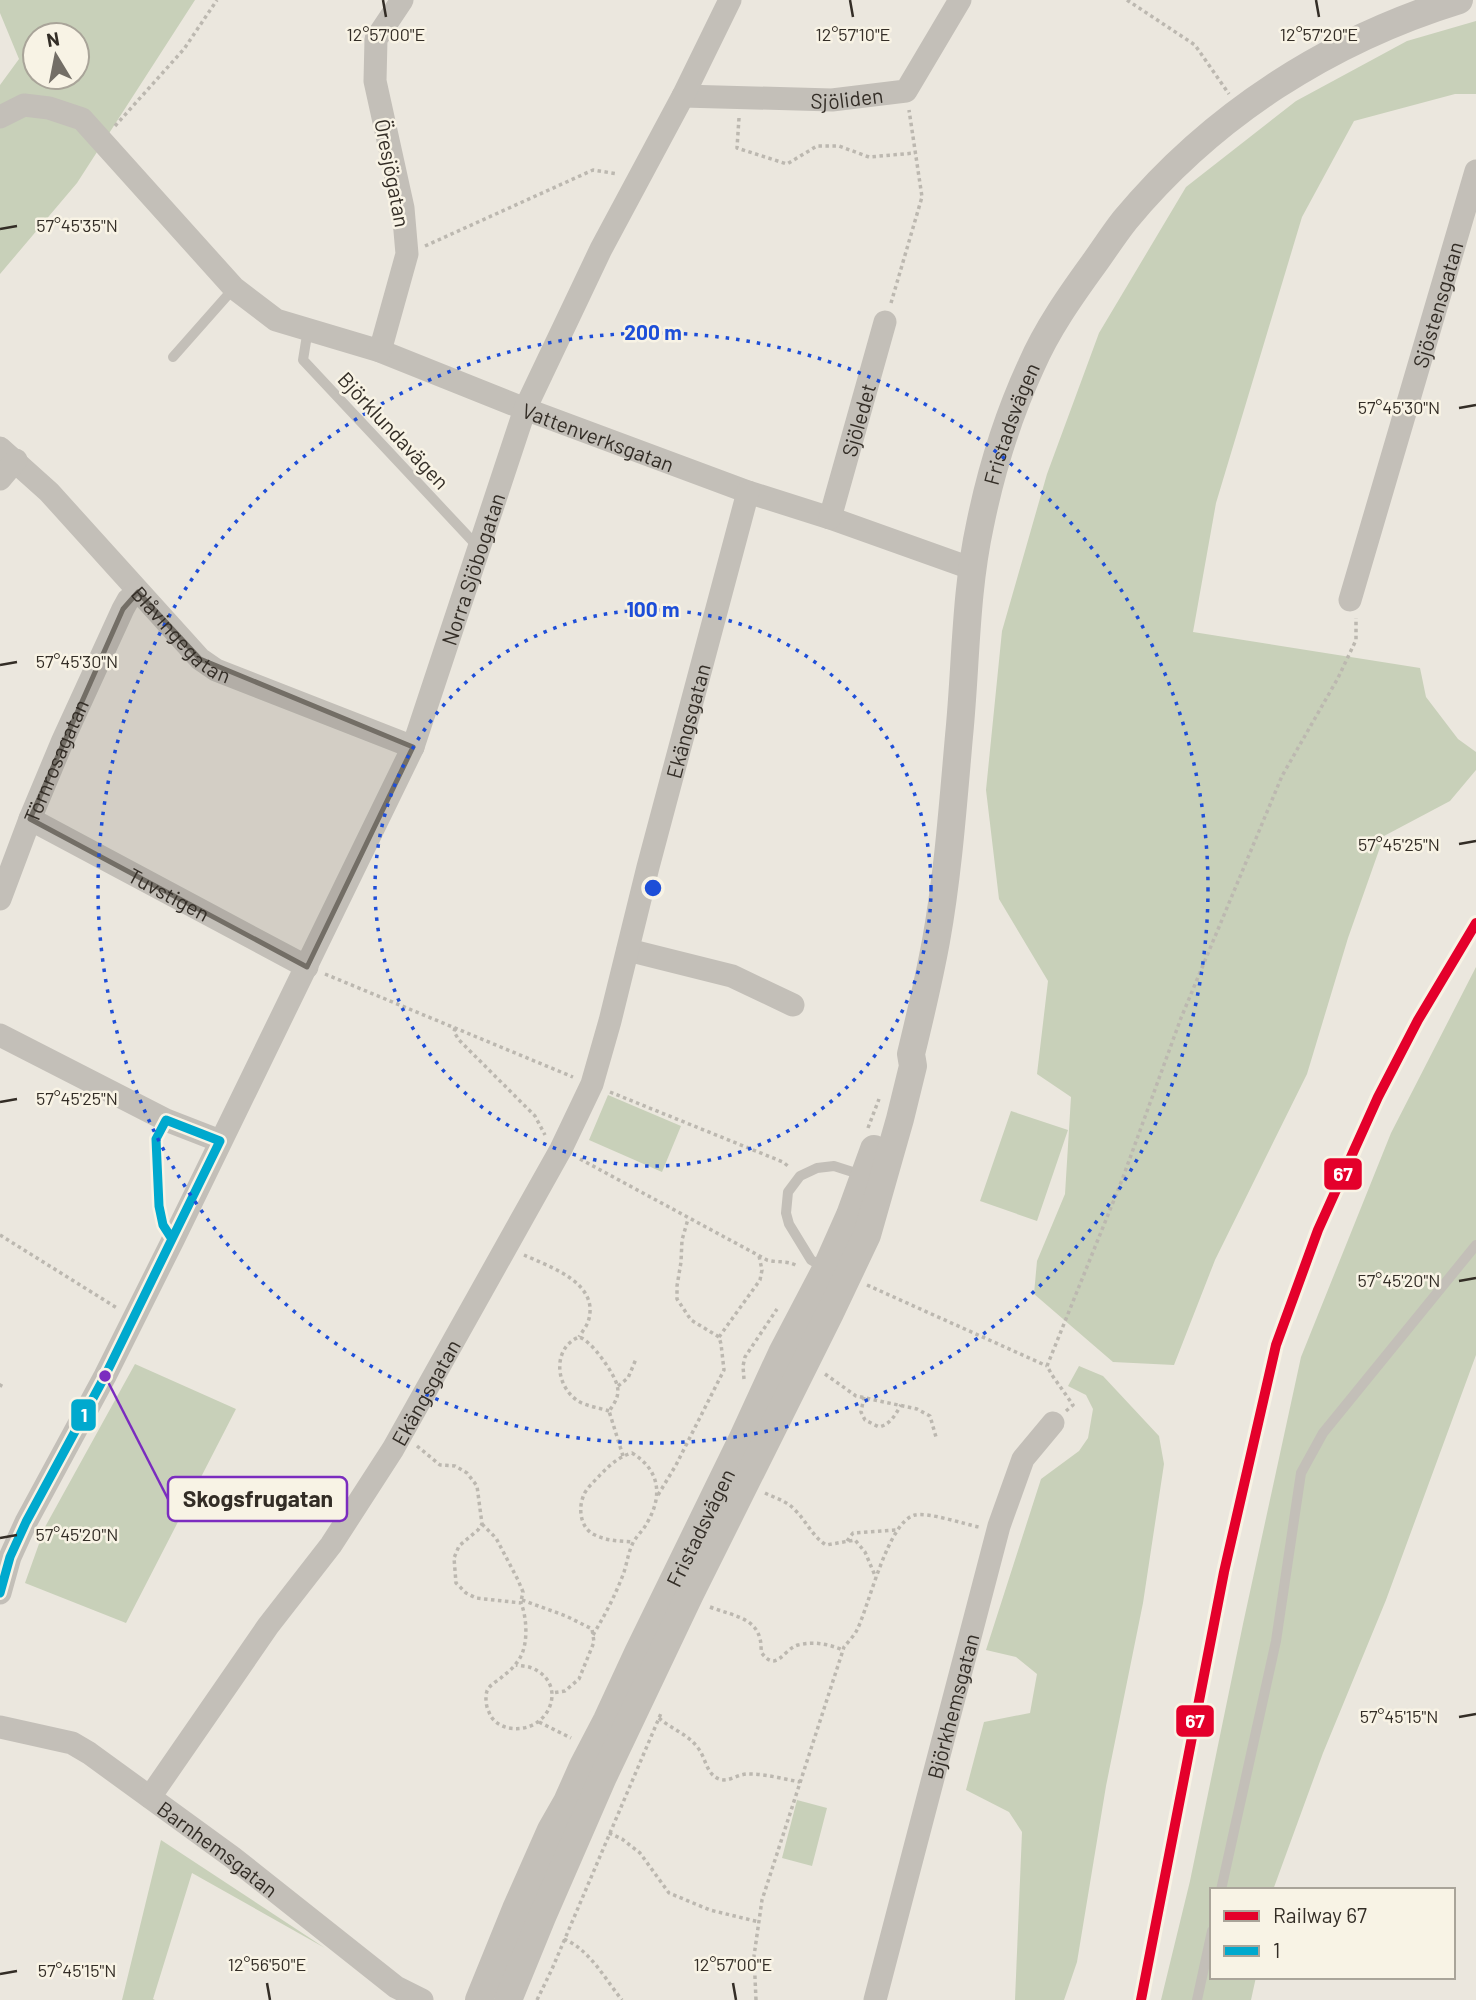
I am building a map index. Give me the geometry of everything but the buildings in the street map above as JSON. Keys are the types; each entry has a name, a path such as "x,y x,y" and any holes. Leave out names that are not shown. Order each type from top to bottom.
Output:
{"street":[{"name":"Öresjögatan","path":"380,351 407,254 403,208 374,81 376,39 402,0"},
{"name":"Norra Sjöbogatan","path":"0,1592 10,1557 26,1522 105,1376 173,1240 413,747 525,409 601,249 683,96 730,0"},
{"name":"Sjöliden","path":"683,96 832,100 906,91 960,0"},
{"name":"Fristadsvägen","path":"479,2000 551,1830 568,1802 782,1353 829,1270 867,1235 913,1066 911,1054 936,938 960,734 973,569 980,526 995,466 1032,362 1075,289 1125,221 1232,99 1296,72 1346,44 1388,25 1459,0"},
{"name":"Vattenverksgatan","path":"0,117 24,105 49,108 82,119 234,288 276,320 380,351 525,409 748,492 973,569"},
{"name":"Sjöstensgatan","path":"1350,600 1476,171"},
{"name":"Sjöledet","path":"830,518 885,322"},
{"path":"0,479 8,454"},
{"name":"Blåvingegatan","path":"8,454 49,492 200,659 216,670 413,747"},
{"name":"Ekängsgatan","path":"150,1797 268,1626 331,1545 402,1433 561,1149 592,1084 748,492"},
{"name":"Törnrosagatan","path":"0,899 63,740 123,609 128,600 138,593"},
{"name":"Tuvstigen","path":"30,819 307,967"},
{"path":"628,950 732,976 793,1005"},
{"path":"0,1035 166,1120 220,1141"},
{"name":"Fristadsvägen","path":"508,2000 603,1777 696,1582 829,1270 903,1065 911,1054"},
{"name":"Björkhemsgatan","path":"875,2000 998,1532 1023,1459 1053,1423"},
{"name":"Barnhemsgatan","path":"0,1727 72,1743 89,1753 232,1857 396,1987 422,2000"}],"lane":[{"path":"173,357 234,288"},
{"name":"Björklundavägen","path":"308,330 303,360 479,548"},
{"path":"166,1120 156,1139 159,1206 163,1225 173,1240"},
{"path":"829,1270 789,1224 786,1213 788,1192 800,1176 817,1168 834,1166 865,1176"},
{"path":"1221,1888 1276,1641 1301,1473 1323,1433 1476,1245"},
{"path":"1197,2000 1210,1940"}],"path":[{"path":"102,141 184,49 217,0"},
{"path":"1127,0 1195,45 1232,99"},
{"path":"885,322 922,197 906,91"},
{"path":"741,97 737,148 765,158 787,164 817,145 839,146 869,156 915,153"},
{"path":"407,254 593,170 639,178"},
{"path":"1047,1366 1122,1180 1181,1018 1282,776 1338,678 1356,640 1356,620 1350,600"},
{"path":"307,967 783,1162 800,1176"},
{"path":"455,1028 454,1032 459,1040 535,1116 546,1136 561,1149 767,1260 829,1270 1047,1366 1073,1405 1053,1423"},
{"path":"867,1129 882,1090"},
{"path":"657,1497 724,1370 719,1338 691,1320 677,1299 682,1240 689,1218"},
{"path":"0,1236 134,1318"},
{"path":"507,1247 566,1275 579,1285 586,1295 589,1306 588,1321 579,1337 574,1339 560,1356 560,1369 563,1384 579,1403 609,1411"},
{"path":"719,1338 760,1280 762,1269 759,1256"},
{"path":"795,1276 829,1270"},
{"path":"579,1337 588,1342 609,1369 618,1386 617,1399 609,1411"},
{"path":"618,1386 628,1378 636,1359"},
{"path":"821,1371 856,1396 917,1409 930,1416 936,1437"},
{"path":"0,1387 3,1381"},
{"path":"864,1397 861,1412 865,1420 879,1427 886,1426 901,1405"},
{"path":"609,1411 623,1455"},
{"path":"402,1433 440,1465 455,1466 467,1473 477,1486 482,1524 496,1538 523,1592 521,1601 526,1634 522,1655 516,1665 487,1691 486,1701 488,1712 494,1721 513,1729 539,1722 550,1708 552,1693 547,1680 538,1672 531,1667 516,1665"},
{"path":"593,1635 609,1609 633,1542 647,1525 657,1503 657,1486 651,1471 632,1453 623,1455 600,1475 583,1496 580,1513 583,1524 591,1534 613,1541 633,1542"},
{"path":"763,1492 796,1510 817,1539 826,1545 855,1540 866,1552 876,1578"},
{"path":"756,2000 754,1956 762,1900 843,1650 857,1632 897,1530 902,1521 916,1515 936,1517 998,1532"},
{"path":"482,1524 459,1546 454,1558 456,1583 466,1593 476,1598 521,1601 592,1629 594,1642 579,1679 565,1690 552,1693"},
{"path":"846,1541 853,1533 897,1530"},
{"path":"704,1616 709,1603 757,1627 762,1639 761,1652 772,1661 778,1661 794,1646 810,1643 828,1644 843,1650"},
{"path":"537,2000 664,1706"},
{"path":"659,1718 670,1728 691,1739 701,1751 708,1769 722,1781 739,1774 751,1774 800,1782"},
{"path":"539,1722 573,1740"},
{"path":"609,1833 640,1853 669,1893 710,1910 759,1922"},
{"path":"564,1939 574,1943 596,1965 622,2000"}],"highlighted area":[{"path":"138,592 200,659 413,747 307,967 30,819 123,609"}],"green space":[{"path":"0,0 195,0 77,183 0,274 0,85 19,59 0,13"},
{"path":"1476,21 1476,94 1455,94 1354,121 1302,217 1216,503 1193,632 1420,668 1426,697 1458,739 1476,752 1476,770 1450,801 1384,836 1348,938 1307,1074 1215,1260 1174,1365 1113,1362 1034,1294 1037,1261 1065,1194 1071,1097 1037,1074 1048,981 999,899 986,790 1002,631 1047,474 1099,333 1186,187 1296,101 1407,41"},
{"path":"1476,967 1476,1355 1386,1600 1323,1753 1274,1888 1210,1888 1210,1979 1256,1979 1251,2000 1161,2000 1190,1881 1301,1357 1391,1133"},
{"path":"608,1095 681,1126 662,1172 589,1140"},
{"path":"1011,1111 1068,1130 1037,1221 980,1201"},
{"path":"135,1364 236,1409 126,1623 25,1583 45,1527"},
{"path":"1079,1366 1103,1376 1159,1436 1164,1464 1143,1603 1106,1786 1077,1962 1064,2000 1015,2000 1022,1832 1009,1812 966,1790 984,1722 1030,1713 1037,1674 1016,1657 986,1650 1041,1479 1079,1451 1088,1438 1093,1409 1086,1395 1068,1386"},
{"path":"797,1800 827,1808 812,1866 782,1858"},
{"path":"161,1840 325,1948 192,1873 153,1999 155,2000 122,2000"}],"rail line":[{"name":"67","path":"1141,2000 1224,1572 1276,1345 1318,1230 1378,1097 1418,1020 1476,923"}],"transit line":[{"name":"1","path":"166,1120 220,1141 172,1239 163,1225 159,1206 156,1139 166,1120"},
{"name":"1","path":"0,1593 10,1557 26,1522 105,1376 172,1239"}],"place":[{"name":"Skogsfrugatan","path":"105,1376"}]}
